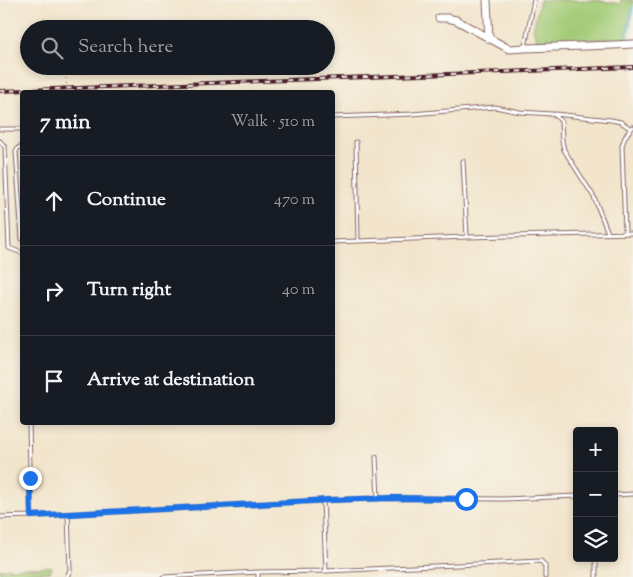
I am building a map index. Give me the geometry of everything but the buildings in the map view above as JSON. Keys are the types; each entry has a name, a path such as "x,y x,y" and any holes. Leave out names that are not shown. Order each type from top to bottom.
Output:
{"street":[{"path":"487,0 490,39"},
{"path":"439,18 456,20 509,49 633,44"}],"lane":[{"path":"525,48 534,0"},
{"path":"335,118 495,107 520,112 621,122 632,128 624,139 622,146 625,233"},
{"path":"552,114 561,121 564,150 594,197 608,233"},
{"path":"0,129 20,129"},
{"path":"0,141 5,147 10,248 20,252"},
{"path":"356,142 358,241"},
{"path":"20,147 16,152 20,210"},
{"path":"463,161 467,237"},
{"path":"335,242 633,233"},
{"path":"28,425 31,516"},
{"path":"376,457 378,499"},
{"path":"618,495 633,494"},
{"path":"0,517 323,500 504,499 573,496"},
{"path":"323,500 326,571"},
{"path":"67,577 70,570 68,514"},
{"path":"163,577 541,561 545,566 546,577"},
{"path":"596,562 596,577"},
{"path":"258,572 258,577"},
{"path":"299,572 299,577"}],"path":[{"path":"66,78 67,90"}],"green space":[{"path":"540,0 595,0 620,4 621,0 633,0 627,38 538,42 533,29"},
{"path":"52,567 50,572 0,574 0,569"}],"waterway":[{"path":"627,38 633,6"}],"railway":[{"path":"26,90 633,67"},
{"path":"0,91 20,90"}],"route":[{"path":"30,478 31,516 330,500 392,498 466,499"}]}
